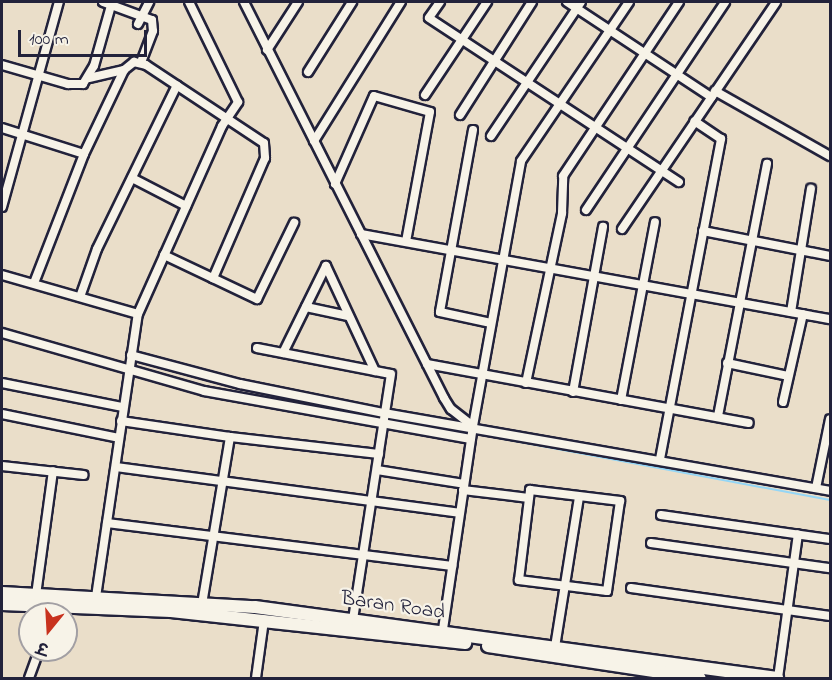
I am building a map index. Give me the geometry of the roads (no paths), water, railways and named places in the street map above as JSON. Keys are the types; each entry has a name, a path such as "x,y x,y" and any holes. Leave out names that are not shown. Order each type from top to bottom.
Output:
{"main road":[{"name":"Baran Road","path":"2,593 202,604 353,620 700,678"},
{"name":"Baran Road","path":"2,604 18,606"},
{"name":"Baran Road","path":"78,610 171,611 442,636 555,647 778,678"}],"street":[{"path":"2,207 59,2"},
{"path":"89,78 109,2 152,20 153,31 141,63"},
{"path":"138,24 149,2"},
{"path":"96,597 116,467 122,407 138,314 186,206 228,118 237,105 237,96 189,2"},
{"path":"244,2 426,364 451,409 473,426"},
{"path":"267,50 297,2"},
{"path":"309,72 352,2"},
{"path":"314,141 401,2"},
{"path":"440,2 429,18 679,183"},
{"path":"424,94 487,2"},
{"path":"460,116 532,2"},
{"path":"567,2 579,5 609,30 675,75 831,156"},
{"path":"442,636 480,375 521,161 629,2"},
{"path":"526,383 562,213 561,181 679,2"},
{"path":"586,210 725,2"},
{"path":"622,229 776,2"},
{"path":"491,136 579,5"},
{"path":"34,283 84,154 124,70 131,63 141,63 261,140 265,158 213,278"},
{"path":"2,65 74,85 89,78 124,70"},
{"path":"80,297 97,249 177,85"},
{"path":"335,184 374,96 430,112 406,242"},
{"path":"660,459 721,139 694,121"},
{"path":"2,128 84,154"},
{"path":"473,130 440,312 491,323"},
{"path":"718,416 767,164"},
{"path":"132,178 186,206"},
{"path":"791,312 799,250 811,189"},
{"path":"621,400 655,222"},
{"path":"164,255 257,299 294,223"},
{"path":"573,392 603,227"},
{"path":"703,231 831,256"},
{"path":"361,234 831,319"},
{"path":"283,353 326,266 375,370"},
{"path":"2,275 138,314"},
{"path":"306,307 348,316"},
{"path":"783,402 803,314"},
{"path":"2,333 204,392 471,439"},
{"path":"257,348 391,374 353,620"},
{"path":"131,355 240,384 384,412 831,491"},
{"path":"728,363 788,376"},
{"path":"426,364 749,423"},
{"path":"2,383 122,407"},
{"path":"2,414 119,438"},
{"path":"816,488 831,418"},
{"path":"121,421 379,454"},
{"path":"202,604 221,479 230,436"},
{"path":"2,466 84,475"},
{"path":"116,467 373,499 459,513"},
{"path":"377,470 529,498"},
{"path":"36,594 53,471"},
{"path":"530,490 579,497 620,501 608,591 519,580 530,490"},
{"path":"555,647 579,497"},
{"path":"661,515 831,539"},
{"path":"107,523 212,534 364,557 452,566"},
{"path":"778,678 798,534"},
{"path":"651,543 831,568"},
{"path":"631,588 786,612 831,616"},
{"path":"256,678 264,620"},
{"path":"29,678 35,662"}],"waterway":[{"path":"488,436 830,500"}]}
